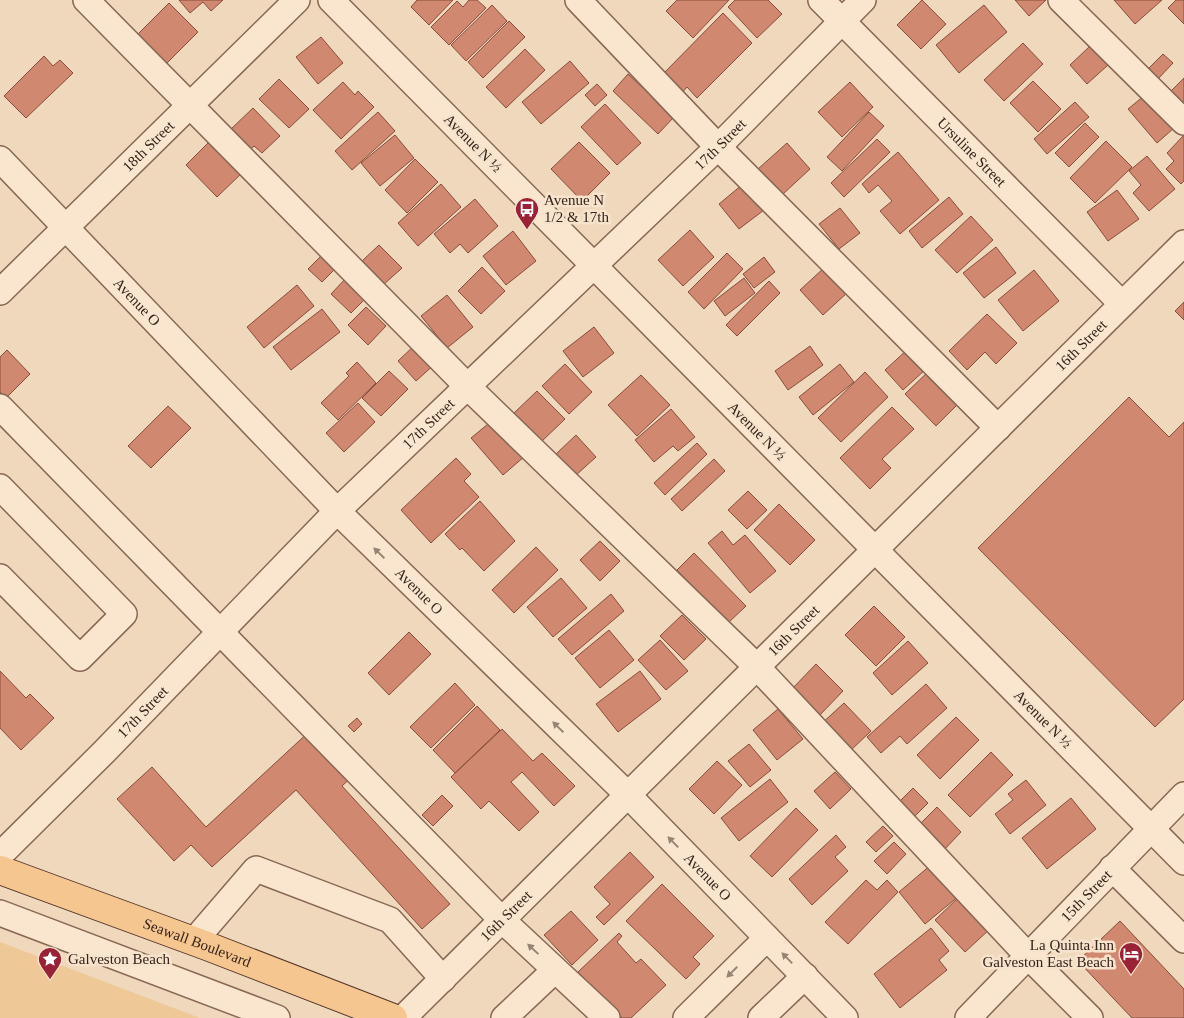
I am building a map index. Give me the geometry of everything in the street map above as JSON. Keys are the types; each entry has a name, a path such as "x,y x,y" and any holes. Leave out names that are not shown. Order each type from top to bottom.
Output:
{"main road":[{"name":"Seawall Boulevard","path":"0,870 194,941 393,1018"}],"street":[{"path":"86,0 467,386 757,667 1029,957 1090,1018"},
{"name":"18th Street","path":"0,292 297,0"},
{"name":"Avenue N ½","path":"331,0 1184,862"},
{"path":"578,0 718,147 998,428"},
{"name":"Ursuline Street","path":"821,0 1122,304"},
{"name":"17th Street","path":"0,854 221,632 337,511 718,147 863,0"},
{"path":"1061,0 1184,122"},
{"name":"Avenue O","path":"0,159 337,511 628,795 846,1018"},
{"name":"16th Street","path":"403,1018 1184,243"},
{"path":"0,407 502,920 607,1018"},
{"path":"0,487 124,614 80,658 0,577"},
{"name":"15th Street","path":"968,1018 1184,795"},
{"path":"1112,868 1184,940"},
{"path":"194,941 256,869 390,920 442,979"},
{"path":"0,913 277,1018"},
{"path":"686,1018 767,938"},
{"path":"504,1018 555,970"},
{"path":"761,1018 805,976"}],"sand":[{"name":"Galveston Beach","path":"0,942 200,1018 0,1018"}],"building":[{"path":"179,0 223,0 211,11 203,2 190,13"},
{"path":"417,0 453,0 429,25 411,7"},
{"path":"469,0 477,0 486,8 449,45 431,27 457,1 463,7"},
{"path":"677,0 729,0 693,38 666,11"},
{"path":"735,0 768,0 782,14 757,38 728,7"},
{"path":"922,0 946,24 921,49 897,25"},
{"path":"1015,0 1046,0 1029,16"},
{"path":"1114,0 1162,0 1135,24"},
{"path":"1176,0 1184,0 1184,24 1168,8"},
{"path":"169,3 198,32 167,63 138,34"},
{"path":"492,5 507,21 466,61 451,45"},
{"path":"984,5 1007,32 959,73 936,45"},
{"path":"723,13 752,43 697,98 687,87 681,94 662,75"},
{"path":"509,21 525,37 483,78 468,62"},
{"path":"321,37 343,63 318,84 296,57"},
{"path":"1023,43 1043,64 1004,101 984,80"},
{"path":"1090,46 1108,65 1087,84 1070,65"},
{"path":"525,49 545,70 506,108 486,87"},
{"path":"1163,54 1173,63 1156,81 1146,71"},
{"path":"44,56 53,66 60,60 73,73 26,118 4,96"},
{"path":"570,61 589,83 541,124 522,102"},
{"path":"628,74 674,117 658,134 613,91"},
{"path":"1184,78 1184,106 1170,92"},
{"path":"279,79 309,109 289,128 259,99"},
{"path":"1033,81 1061,109 1038,132 1010,103"},
{"path":"343,82 355,95 358,91 374,107 341,139 313,110"},
{"path":"850,82 873,107 842,137 818,112"},
{"path":"597,84 607,95 595,106 585,95"},
{"path":"1145,95 1174,128 1157,143 1128,109"},
{"path":"1075,102 1089,117 1047,154 1034,139"},
{"path":"605,104 641,143 617,165 581,127"},
{"path":"253,108 280,136 262,153 254,146 249,151 230,130"},
{"path":"378,112 395,131 352,170 335,151"},
{"path":"869,112 884,126 842,171 827,157"},
{"path":"1085,123 1099,137 1069,167 1055,153"},
{"path":"395,135 414,158 380,186 361,163"},
{"path":"1184,135 1184,181 1181,184 1166,169 1174,161 1167,153"},
{"path":"213,138 244,171 217,197 186,165"},
{"path":"877,139 890,152 844,197 831,183"},
{"path":"1106,141 1132,167 1095,203 1070,178"},
{"path":"579,142 610,173 582,201 551,169"},
{"path":"787,143 810,169 782,195 758,169"},
{"path":"898,152 939,200 900,234 880,211 892,201 878,185 869,193 862,184"},
{"path":"1147,156 1175,189 1149,211 1133,193 1141,185 1129,171"},
{"path":"415,159 438,182 407,213 385,190"},
{"path":"441,184 461,207 418,246 398,223"},
{"path":"743,184 764,210 739,229 719,204"},
{"path":"1117,190 1139,219 1108,241 1087,212"},
{"path":"949,197 963,214 922,248 909,231"},
{"path":"475,199 498,226 468,253 460,244 450,253 434,234"},
{"path":"840,208 860,233 839,249 819,224"},
{"path":"971,216 993,240 957,273 935,250"},
{"path":"690,230 714,257 683,286 658,260"},
{"path":"513,231 536,261 506,285 483,256"},
{"path":"379,245 402,268 383,285 361,262"},
{"path":"996,247 1016,273 984,298 963,273"},
{"path":"727,253 743,269 704,309 688,292"},
{"path":"322,255 336,268 322,282 308,269"},
{"path":"764,257 775,272 754,288 743,274"},
{"path":"482,267 505,291 481,314 458,291"},
{"path":"825,267 848,292 823,315 800,290"},
{"path":"1034,270 1059,301 1023,331 998,300"},
{"path":"347,277 367,297 351,313 331,294"},
{"path":"744,278 755,293 725,316 714,301"},
{"path":"769,281 780,293 737,336 726,325"},
{"path":"297,285 314,306 264,348 247,327"},
{"path":"447,295 473,327 447,348 421,316"},
{"path":"1184,302 1184,320 1175,311"},
{"path":"366,307 386,326 368,345 348,325"},
{"path":"322,309 340,332 291,370 273,347"},
{"path":"987,314 1017,343 996,364 985,352 967,370 949,351"},
{"path":"594,327 614,353 583,377 563,351"},
{"path":"417,343 436,363 416,381 398,361"},
{"path":"810,346 823,365 788,390 775,371"},
{"path":"908,349 926,369 903,390 885,370"},
{"path":"7,350 30,374 6,398 0,392 0,357"},
{"path":"357,362 376,383 338,420 321,403 349,376 346,373"},
{"path":"565,364 592,392 569,414 542,386"},
{"path":"840,364 854,382 813,415 799,397"},
{"path":"931,369 961,401 936,426 905,394"},
{"path":"389,371 408,389 381,416 362,398"},
{"path":"865,372 888,397 841,442 818,418"},
{"path":"641,375 670,405 637,436 608,405"},
{"path":"537,391 565,419 540,443 513,414"},
{"path":"1129,397 1169,437 1184,422 1184,699 1155,727 978,548"},
{"path":"358,403 375,422 344,452 326,433"},
{"path":"168,406 191,428 151,468 128,446"},
{"path":"892,407 914,429 882,459 891,468 870,489 840,458"},
{"path":"671,409 695,437 678,451 673,446 654,462 635,440"},
{"path":"494,419 525,456 503,475 471,438"},
{"path":"576,435 596,457 575,476 556,454"},
{"path":"697,443 707,454 665,495 654,483"},
{"path":"456,458 471,474 464,481 479,497 431,543 401,510"},
{"path":"714,459 725,471 682,511 671,499"},
{"path":"748,491 767,510 747,529 728,510"},
{"path":"480,501 515,541 484,571 462,548 460,550 445,534"},
{"path":"779,504 815,540 790,565 754,530"},
{"path":"722,531 733,545 745,535 776,571 750,593 708,543"},
{"path":"600,541 620,561 600,581 580,560"},
{"path":"536,547 558,570 514,613 492,590"},
{"path":"694,553 746,606 728,623 677,570"},
{"path":"561,578 587,608 553,637 527,607"},
{"path":"611,594 624,611 572,655 558,639"},
{"path":"874,606 905,637 876,666 845,635"},
{"path":"682,615 706,639 684,660 660,636"},
{"path":"609,630 634,660 600,688 575,658"},
{"path":"409,632 431,654 389,695 368,673"},
{"path":"660,640 688,671 666,690 638,660"},
{"path":"908,641 928,663 892,695 873,673"},
{"path":"816,664 843,691 818,717 791,690"},
{"path":"0,671 26,698 30,694 54,718 21,750 0,728"},
{"path":"640,671 661,699 618,732 596,704"},
{"path":"455,683 475,705 431,748 410,727"},
{"path":"926,684 947,708 907,744 900,736 881,753 867,737"},
{"path":"844,703 871,731 848,753 820,725"},
{"path":"477,706 500,730 455,773 433,750"},
{"path":"778,709 803,739 777,760 753,730"},
{"path":"956,717 979,740 940,779 917,755"},
{"path":"357,718 362,724 354,732 348,726"},
{"path":"312,729 354,775 342,786 450,904 422,929 296,790 212,867 191,845 174,861 117,799 152,767 206,827"},
{"path":"502,729 533,761 542,753 575,786 554,806 522,772 511,782 539,812 519,831 489,801 481,809 451,777"},
{"path":"749,744 771,770 750,787 728,761"},
{"path":"991,752 1013,775 970,817 948,795"},
{"path":"717,761 742,785 714,814 689,789"},
{"path":"835,772 851,789 830,809 814,791"},
{"path":"770,779 788,802 739,841 721,818"},
{"path":"1026,780 1046,805 1010,834 995,814 1013,800 1008,794"},
{"path":"913,788 928,803 913,818 898,803"},
{"path":"442,795 453,806 433,826 422,815"},
{"path":"1071,798 1096,829 1047,869 1022,838"},
{"path":"937,807 961,832 943,851 918,826"},
{"path":"796,808 818,830 772,877 750,856"},
{"path":"883,826 893,836 876,852 866,842"},
{"path":"836,835 846,847 835,857 848,871 812,905 789,879"},
{"path":"894,842 906,854 887,874 874,861"},
{"path":"630,852 654,877 604,925 596,917 610,904 594,887"},
{"path":"932,864 959,896 925,924 899,892"},
{"path":"866,880 877,890 887,880 898,892 848,944 825,922"},
{"path":"662,884 714,936 693,957 700,964 686,979 626,921"},
{"path":"960,896 991,928 965,952 935,920"},
{"path":"571,911 598,940 572,965 544,935"},
{"name":"La Quinta Inn Galveston East Beach","path":"1120,921 1184,989 1184,1018 1132,1018 1078,961"},
{"path":"931,928 949,951 939,960 947,970 900,1008 874,974"},
{"path":"619,933 622,936 617,942 636,963 641,959 666,985 631,1018 622,1018 578,972"}],"place":[{"name":"Avenue N 1/2 & 17th","path":"527,230"},
{"name":"La Quinta Inn Galveston East Beach","path":"1131,975"},
{"name":"Galveston Beach","path":"50,980"}]}
